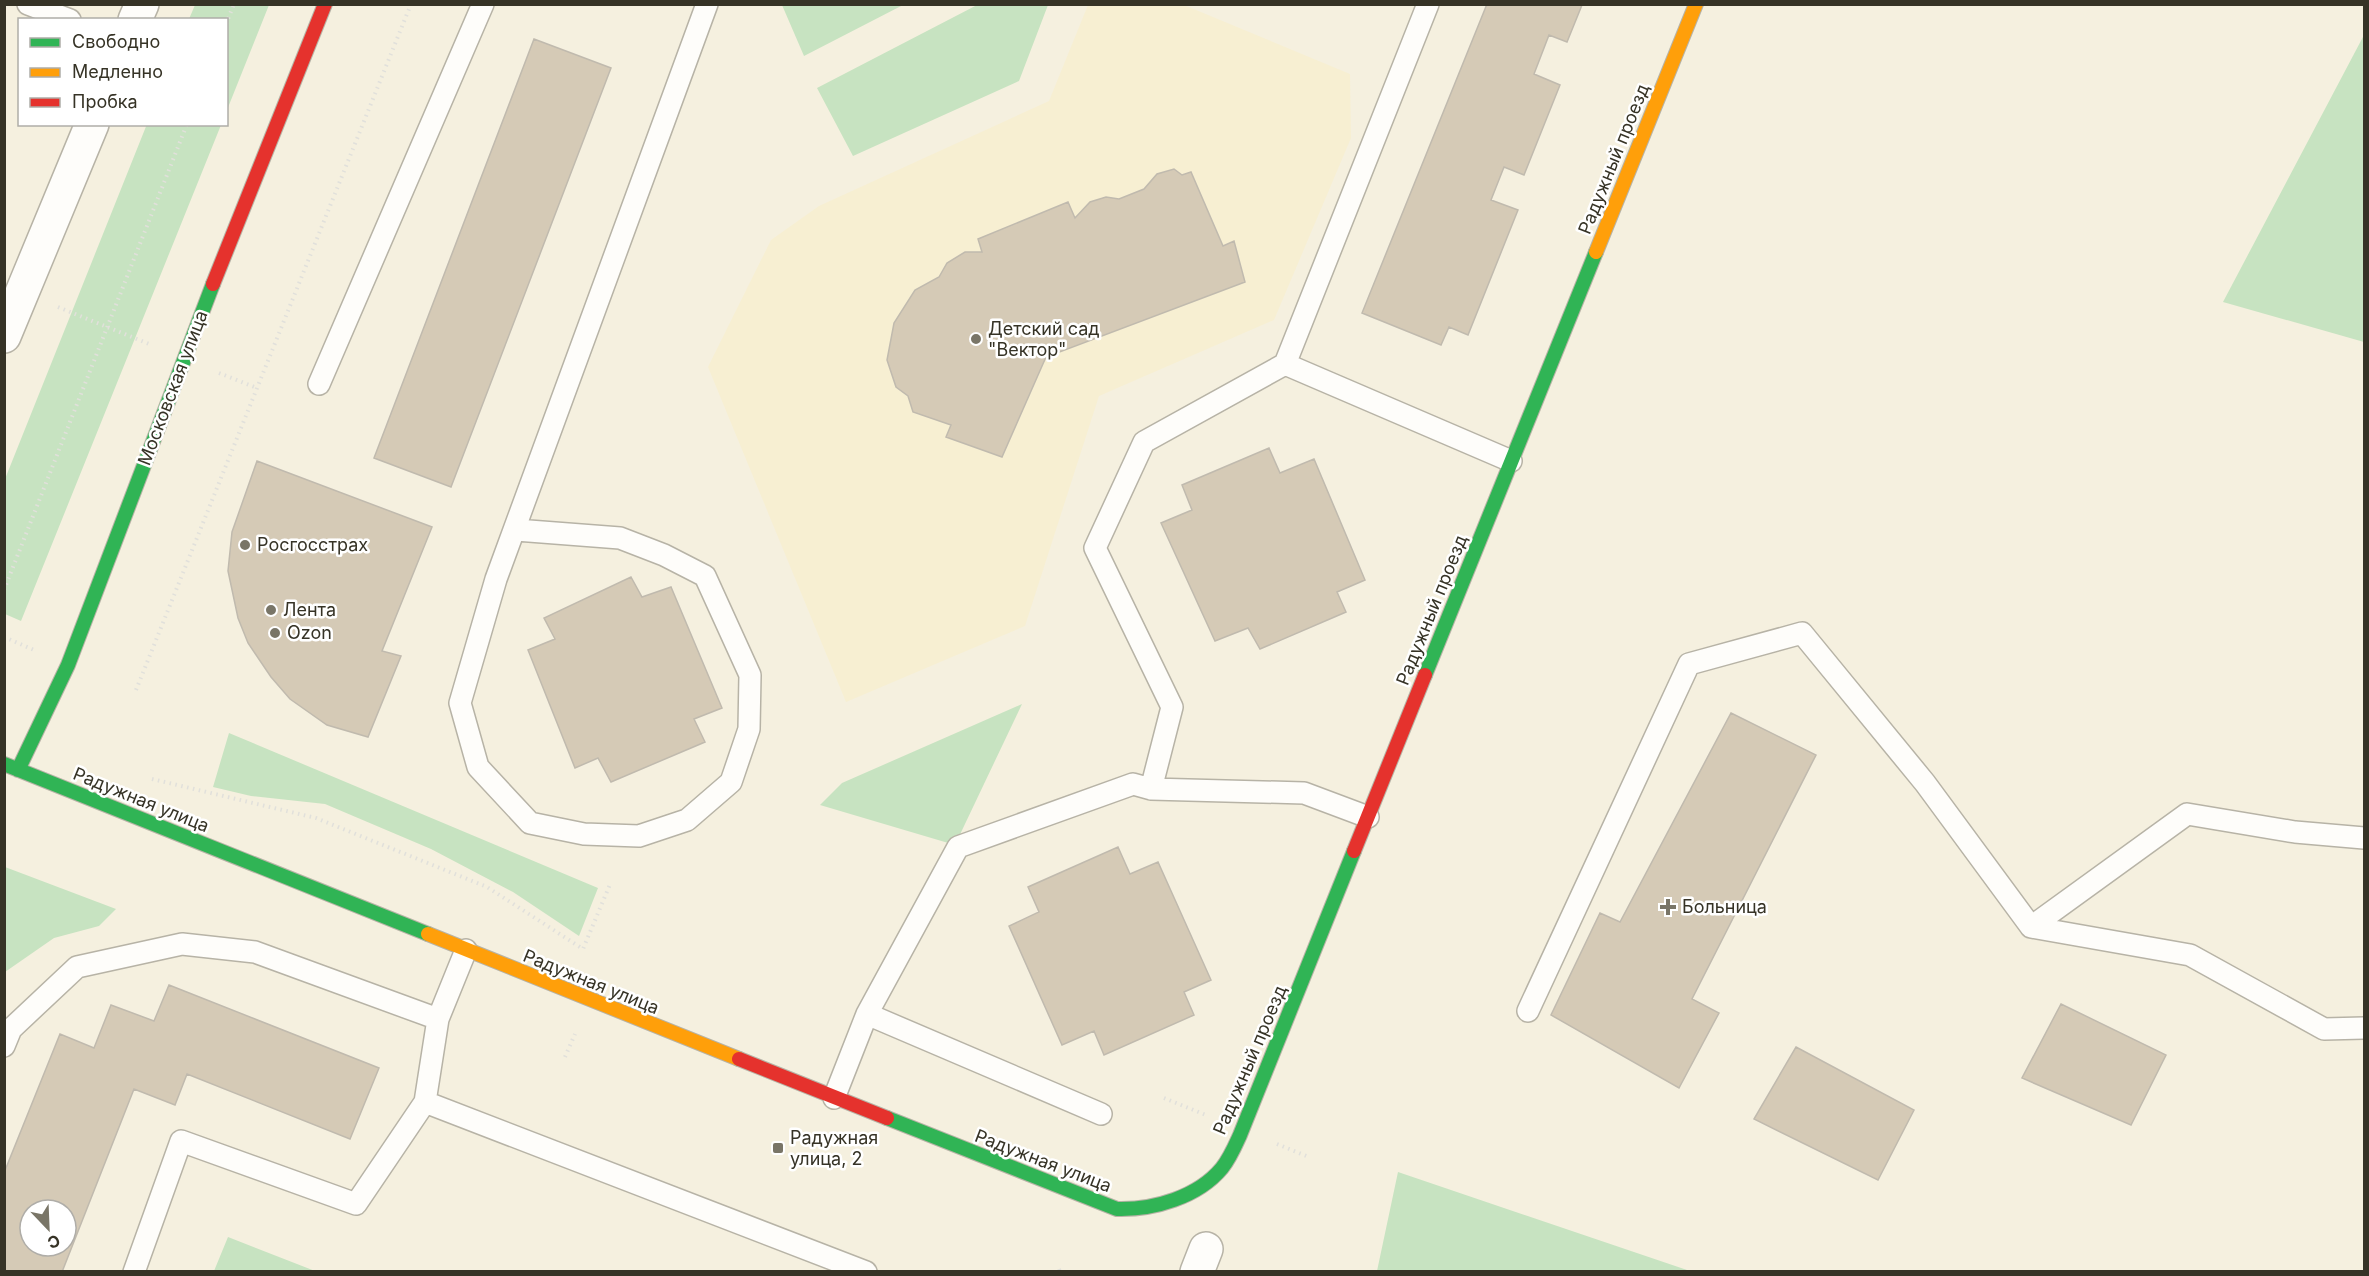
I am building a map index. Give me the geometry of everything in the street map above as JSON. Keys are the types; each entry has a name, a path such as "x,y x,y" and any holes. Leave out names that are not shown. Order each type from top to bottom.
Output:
{"street":[{"path":"136,18 142,4"},
{"name":"Московская улица","path":"11,767 68,665 183,358 325,4"},
{"name":"Радужный проезд","path":"1169,1201 1200,1187 1222,1168 1240,1135 1696,4"},
{"path":"4,336 91,126"},
{"name":"Радужная улица","path":"11,767 1114,1209 1130,1210 1169,1201"}],"lane":[{"path":"28,4 65,18"},
{"path":"319,384 483,4"},
{"path":"516,530 621,538 664,555 705,576 750,675 749,729 731,782 687,820 639,836 584,834 530,823 478,767 460,703 496,579 516,530 707,4"},
{"path":"1151,789 1172,707 1095,548 1144,442 1285,364 1428,4"},
{"path":"1285,364 1511,461"},
{"path":"1528,1011 1689,664 1802,633 1925,783 2031,927 2190,955 2324,1029 2364,1028"},
{"path":"834,1098 867,1014 958,847 1133,784 1151,789 1304,793 1368,817"},
{"path":"2031,927 2187,814 2295,832 2364,838"},
{"path":"4,1046 11,1029 77,967 182,944 255,952 438,1019"},
{"path":"134,1272 182,1141 356,1204 425,1102 438,1019 466,950"},
{"path":"867,1014 1101,1114"},
{"path":"425,1102 866,1272"}],"path":[{"path":"228,19 234,4"},
{"path":"136,690 411,4"},
{"path":"4,590 186,126"},
{"path":"22,292 257,388"},
{"path":"4,637 39,653"},
{"path":"152,779 316,818 487,888 583,949 611,882"},
{"path":"565,1057 576,1034"},
{"path":"1164,1098 1207,1116"},
{"path":"1276,1144 1309,1157"}],"shaded area":[{"name":"Детский сад \"Вектор\"","path":"1088,5 1184,5 1350,74 1351,138 1274,320 1099,396 1025,626 846,702 708,367 771,240 819,206 1049,101"}],"green space":[{"path":"979,4 1048,5 1019,81 853,156 817,88"},
{"path":"195,5 269,5 228,108 228,18 189,18"},
{"path":"782,5 903,5 804,56"},
{"path":"2364,35 2364,342 2223,302"},
{"path":"146,126 221,126 21,621 5,614 5,479"},
{"path":"1022,704 955,845 820,805 842,783"},
{"path":"229,733 598,888 579,936 513,892 431,849 325,804 251,796 213,787"},
{"path":"5,867 116,909 99,926 54,938 5,972"},
{"path":"1398,1172 1690,1271 1377,1271"},
{"path":"228,1237 315,1271 214,1271"}],"building":[{"path":"1487,4 1582,5 1567,42 1549,35 1534,74 1560,85 1524,175 1504,167 1491,200 1518,210 1468,335 1449,327 1441,345 1362,313"},
{"path":"534,39 611,68 451,487 374,458"},
{"path":"1174,169 1182,175 1191,172 1223,246 1234,241 1245,282 1046,357 1002,457 946,437 951,425 913,412 908,396 896,387 887,360 894,323 915,290 939,277 947,263 965,252 982,252 978,239 1068,202 1075,218 1090,202 1106,197 1119,199 1144,189 1157,174"},
{"path":"1269,448 1280,473 1314,459 1365,580 1337,592 1346,612 1260,649 1248,628 1215,641 1161,523 1192,510 1182,485"},
{"path":"257,461 432,527 382,651 401,656 368,737 327,725 290,699 271,677 248,643 238,618 228,571 232,532"},
{"path":"631,577 642,597 671,587 722,708 694,719 705,742 611,782 598,758 575,768 528,650 555,639 544,618"},
{"path":"1731,713 1816,755 1692,999 1719,1013 1679,1088 1551,1015 1600,913 1620,922"},
{"path":"1118,847 1130,874 1158,862 1211,980 1184,992 1194,1015 1104,1055 1094,1031 1062,1045 1009,926 1039,912 1028,887"},
{"path":"169,985 379,1068 350,1139 187,1074 175,1105 134,1089 78,1231 78,1198 18,1198 18,1258 68,1258 62,1272 4,1272 4,1173 60,1034 94,1048 111,1005 154,1021"},
{"path":"2061,1004 2166,1055 2131,1125 2022,1078"},
{"path":"1796,1047 1914,1110 1878,1180 1754,1119"}],"traffic: fast":[{"path":"1425,675 1596,252"},
{"path":"18,770 68,665 213,284"},
{"path":"4,764 428,934"},
{"path":"887,1118 1117,1209 1160,1204 1201,1187 1222,1168 1236,1143 1354,851"}],"traffic: slow":[{"path":"1596,252 1696,4"},
{"path":"428,934 739,1059"}],"traffic: jam":[{"path":"213,284 325,4"},
{"path":"1354,851 1425,675"},
{"path":"739,1059 887,1118"}],"place":[{"name":"Детский сад \"Вектор\"","path":"976,339"},
{"name":"Росгосстрах","path":"245,545"},
{"name":"Лента","path":"271,610"},
{"name":"Ozon","path":"275,633"},
{"name":"Больница","path":"1668,907"},
{"name":"Радужная улица, 2","path":"778,1148"}]}
